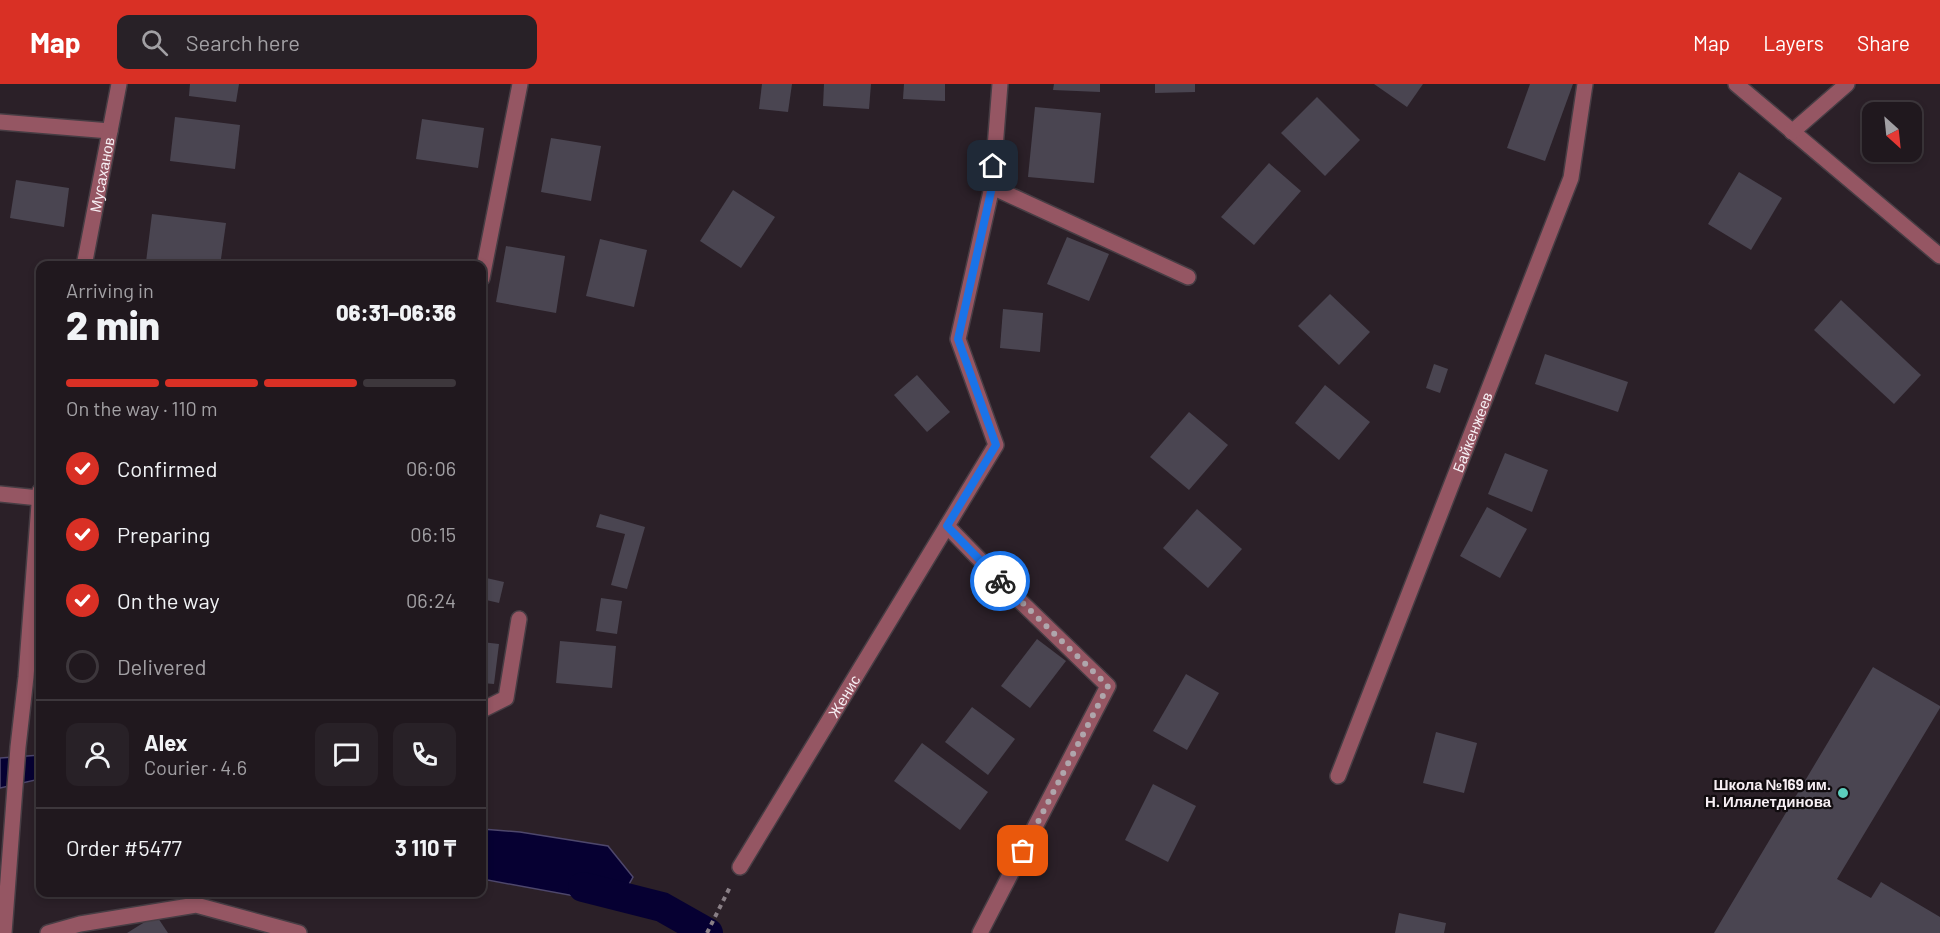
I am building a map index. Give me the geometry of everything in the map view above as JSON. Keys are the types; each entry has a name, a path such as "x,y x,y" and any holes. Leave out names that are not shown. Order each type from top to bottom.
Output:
{"street":[{"name":"Мусаханов","path":"85,261 119,84"},
{"path":"485,261 520,84"},
{"name":"Женис","path":"740,867 996,445 958,339 992,187 1000,84"},
{"name":"Байкенжеев","path":"1338,776 1571,178 1585,84"},
{"path":"1736,84 1940,256"},
{"path":"1792,132 1847,84"},
{"path":"0,123 110,130"},
{"path":"992,187 1188,277"},
{"path":"0,494 36,495"},
{"path":"947,526 1108,686 980,933"},
{"path":"4,933 18,747 33,678 36,600"},
{"path":"486,708 506,698 519,619"},
{"path":"48,933 80,924 196,906 299,933"}],"path":[{"path":"706,933 740,867"}],"shaded area":[{"path":"36,755 36,780 0,788 0,758"},
{"path":"486,829 520,832 608,846 633,877 618,904 486,880"}],"building":[{"path":"190,84 239,84 236,102 189,96"},
{"path":"762,84 792,84 788,112 759,109"},
{"path":"824,84 871,84 869,109 823,106"},
{"path":"904,84 945,84 945,101 903,99"},
{"path":"1054,84 1100,84 1100,92 1053,90"},
{"path":"1155,84 1195,84 1195,92 1155,93"},
{"path":"1374,84 1423,84 1407,107"},
{"path":"1530,84 1573,84 1545,161 1507,148"},
{"path":"1317,97 1360,140 1325,176 1281,133"},
{"path":"1035,107 1101,113 1094,183 1028,177"},
{"path":"175,117 240,125 235,169 170,161"},
{"path":"422,119 484,128 478,168 416,159"},
{"path":"551,138 601,146 591,201 541,192"},
{"path":"1269,163 1301,191 1254,245 1221,217"},
{"path":"1739,172 1782,198 1751,250 1708,224"},
{"path":"16,180 69,188 64,227 10,218"},
{"path":"733,190 775,217 741,268 700,241"},
{"path":"152,214 226,223 221,261 146,261"},
{"path":"1067,237 1109,254 1089,301 1047,284"},
{"path":"600,239 647,250 634,307 586,296"},
{"path":"506,246 565,256 556,313 496,302"},
{"path":"1330,294 1370,332 1339,365 1298,326"},
{"path":"1841,300 1921,375 1894,404 1814,330"},
{"path":"1003,309 1043,313 1040,352 1000,348"},
{"path":"1545,354 1628,382 1618,412 1535,384"},
{"path":"1434,364 1448,369 1440,393 1426,388"},
{"path":"917,375 950,412 927,432 894,395"},
{"path":"1325,385 1370,422 1339,460 1295,423"},
{"path":"1189,412 1228,445 1189,490 1150,457"},
{"path":"1505,453 1548,470 1532,512 1488,494"},
{"path":"1487,507 1527,529 1500,578 1460,556"},
{"path":"1197,509 1242,549 1208,588 1163,548"},
{"path":"600,514 645,527 627,589 611,585 625,534 596,527"},
{"path":"486,578 504,582 499,603 486,600"},
{"path":"601,598 622,601 617,634 596,631"},
{"path":"1037,639 1066,661 1030,708 1001,686"},
{"path":"560,641 616,646 612,688 556,683"},
{"path":"486,642 499,644 494,684 486,683"},
{"name":"Школа №169 им. Н. Илялетдинова","path":"1873,667 1940,708 1837,879 1871,898 1881,882 1940,917 1940,933 1714,933"},
{"path":"1186,674 1219,693 1187,750 1153,731"},
{"path":"972,707 1015,739 988,775 945,742"},
{"path":"1436,732 1477,743 1464,793 1423,783"},
{"path":"922,743 988,792 960,830 894,781"},
{"path":"1153,784 1196,806 1168,862 1125,840"},
{"path":"1399,913 1446,923 1444,933 1395,933"},
{"path":"156,915 168,933 127,933"}],"waterway":[{"path":"583,887 662,907 708,933"}],"way so far":[{"path":"1000,581 1108,686 1023,851"}],"place":[{"name":"Школа №169 им. Н. Илялетдинова","path":"1843,793"}],"route":[{"path":"993,166 992,187 958,339 996,445 947,526 1000,581"}]}
